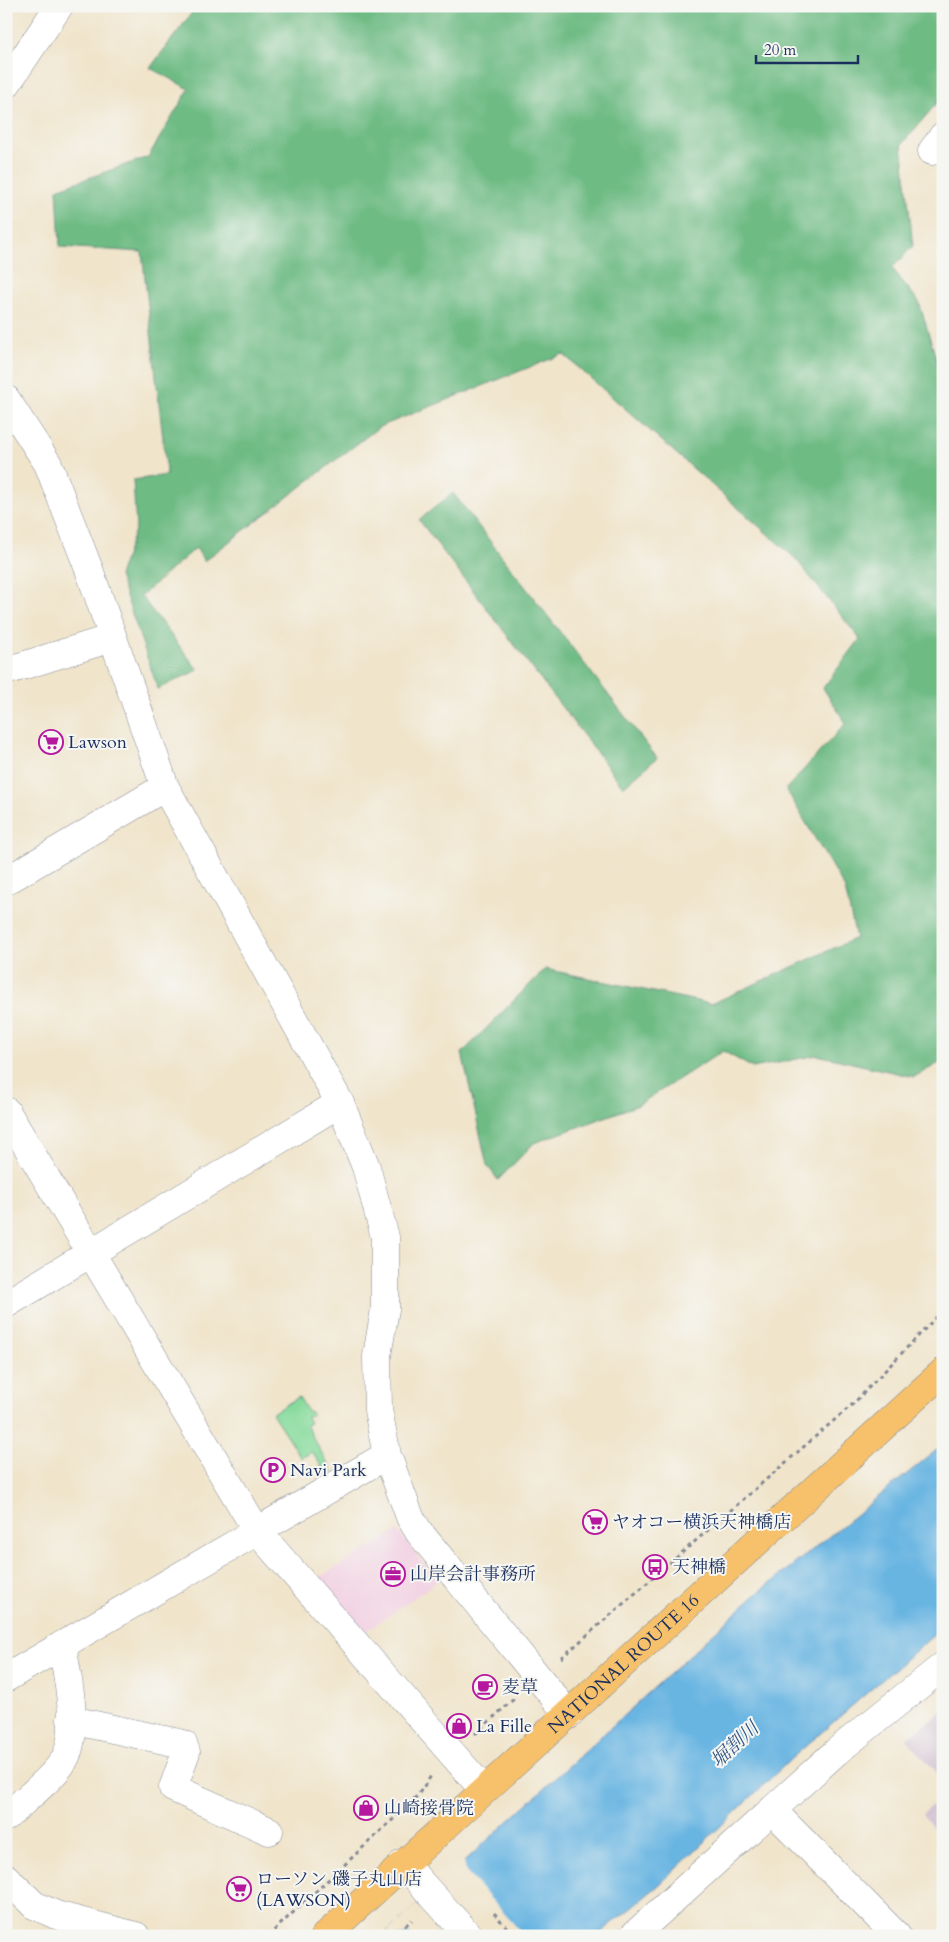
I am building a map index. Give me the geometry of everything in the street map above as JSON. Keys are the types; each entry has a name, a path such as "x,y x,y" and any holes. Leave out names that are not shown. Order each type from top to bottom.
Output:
{"highway":[{"name":"NATIONAL ROUTE 16","path":"325,1936 943,1372"}],"street":[{"path":"6,85 59,6"},
{"path":"6,399 48,464 165,786 340,1103 366,1168 385,1237 385,1309 377,1356 378,1410 387,1454 410,1517 419,1532 569,1715"},
{"path":"6,671 112,638"},
{"path":"6,882 165,786"},
{"path":"6,1304 340,1103"},
{"path":"6,1111 258,1531 484,1790"},
{"path":"6,1678 387,1454"},
{"path":"6,1817 63,1763 71,1738 71,1720 70,1694 62,1645"},
{"path":"633,1936 872,1721 943,1666"},
{"path":"71,1720 183,1744 186,1752 173,1788 269,1831"},
{"path":"772,1810 897,1936"},
{"path":"403,1863 469,1936"},
{"path":"6,1878 34,1905 56,1915 136,1936"}],"path":[{"path":"557,1662 854,1403 943,1310"},
{"path":"468,1740 521,1692"},
{"path":"268,1936 417,1796 434,1770"},
{"path":"393,1936 413,1918"}],"shaded area":[{"path":"398,1531 438,1581 362,1634 316,1579"},
{"path":"943,1711 943,1779 906,1739"},
{"path":"943,1796 943,1840 922,1814"}],"green space":[{"path":"197,6 943,6 943,96 902,144 913,246 892,268 919,302 943,381 943,1061 914,1077 817,1055 753,1068 723,1051 638,1105 534,1143 498,1180 487,1165 462,1053 545,969 711,1004 856,938 845,889 786,789 846,723 823,688 860,639 795,558 563,354 379,427 204,561 196,548 141,596 198,670 158,689 119,576 136,527 133,480 167,475 142,252 60,247 57,189 148,157 189,89 150,68"},
{"path":"453,493 657,758 623,787 419,520"},
{"path":"299,1397 312,1415 307,1417 310,1423 306,1425 333,1473 328,1476 312,1452 301,1458 272,1413"}],"water":[{"name":"堀割川","path":"943,1445 943,1627 792,1758 659,1885 597,1936 383,1936 752,1598"}],"pier":[{"path":"464,1860 466,1872 525,1936 411,1936 407,1932 403,1936 383,1936"}],"place":[{"name":"Lawson","path":"51,742"},
{"name":"Navi Park","path":"273,1470"},
{"name":"ヤオコー横浜天神橋店","path":"595,1522"},
{"name":"天神橋","path":"655,1567"},
{"name":"山岸会計事務所","path":"393,1574"},
{"name":"麦草","path":"485,1687"},
{"name":"La Fille","path":"459,1726"},
{"name":"山崎接骨院","path":"366,1808"},
{"name":"ローソン 磯子丸山店 (LAWSON)","path":"239,1889"}]}
